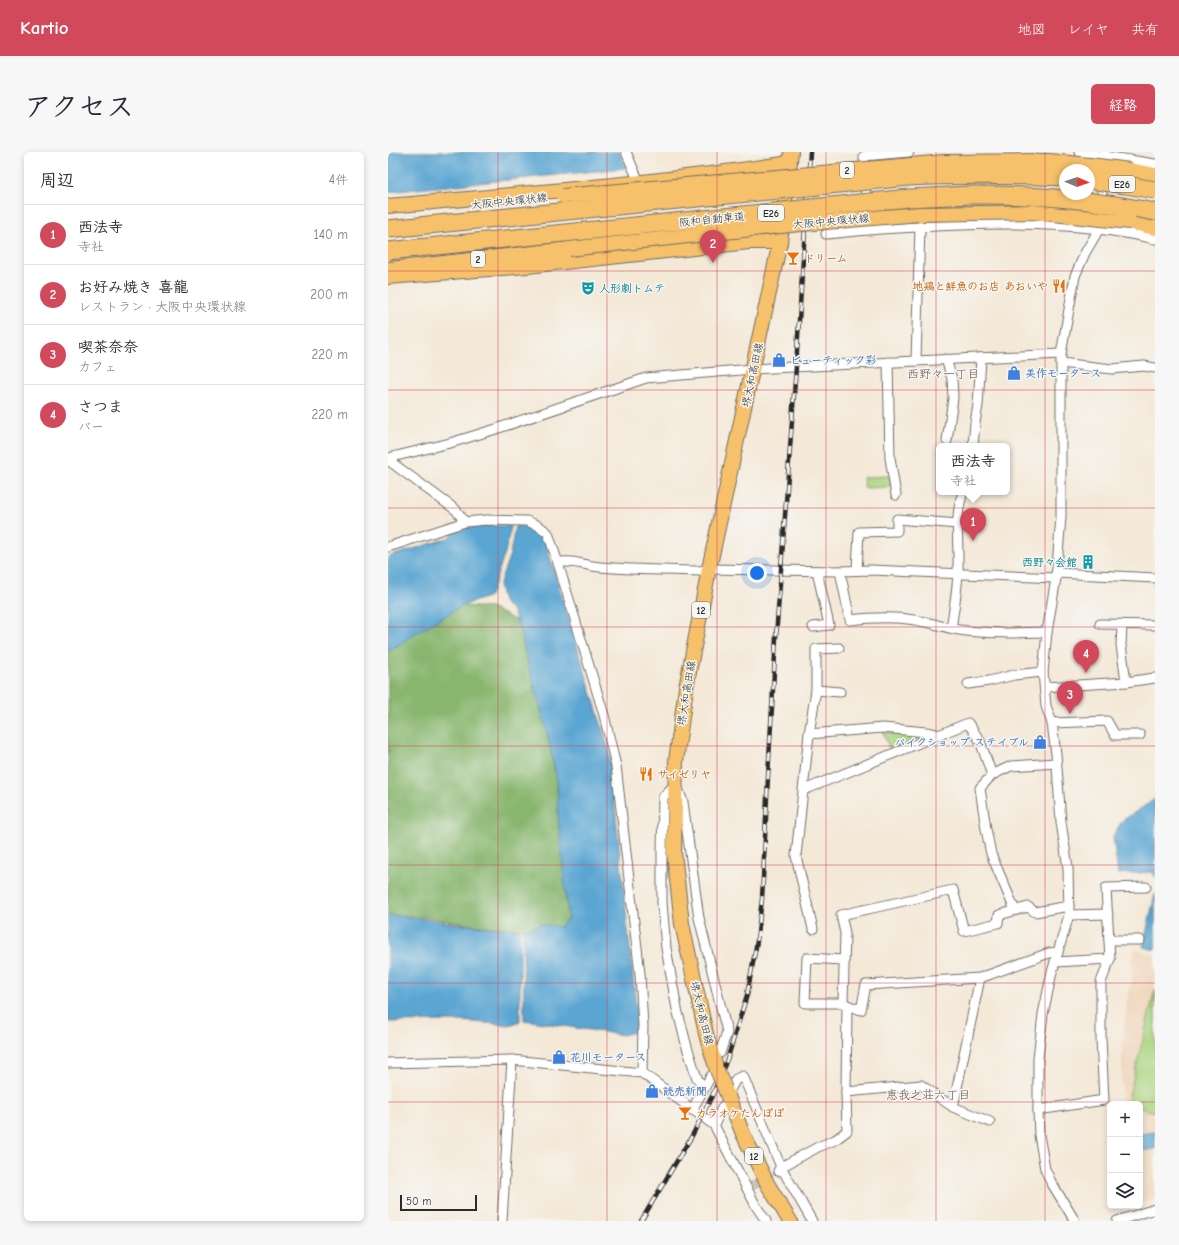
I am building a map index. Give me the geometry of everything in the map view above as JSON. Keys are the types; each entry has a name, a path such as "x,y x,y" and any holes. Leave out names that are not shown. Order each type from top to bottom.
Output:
{"highway":[{"name":"阪和自動車道","path":"388,229 909,177 961,174 1024,175 1059,178"},
{"name":"E26","path":"1095,181 1155,190"},
{"name":"阪和自動車道","path":"388,251 925,197 972,195 1027,197 1126,206 1155,212"}],"main road":[{"path":"388,206 530,194 639,182 790,157"},
{"name":"堺大和高田線","path":"790,157 780,242 709,569 686,688 676,761 674,853 682,924 714,1073 728,1088 744,1134 768,1185 790,1221"},
{"name":"大阪中央環状線","path":"388,210 455,207 944,162 1049,162 1090,165 1155,175"},
{"name":"大阪中央環状線","path":"388,269 790,225 920,214 1033,212 1130,222 1155,228"},
{"path":"388,277 527,266 749,242 780,242"}],"street":[{"path":"626,152 639,182"},
{"path":"867,230 864,156 868,154 909,152"},
{"path":"1079,152 1105,154 1155,164"},
{"path":"1075,1221 1051,1182 1045,1169 1039,1135 1038,1058 1043,1014 1055,962 1069,915 1068,868 1052,723 1046,706 1043,672 1047,632 1056,575 1061,517 1061,358 1075,276 1085,253 1099,229 1105,154"},
{"path":"826,234 967,224 1032,224 1099,229 1155,239"},
{"path":"916,361 920,227"},
{"path":"973,443 982,358"},
{"path":"388,459 456,441 646,378 753,369 982,358 1061,358 1112,368 1144,366 1155,368"},
{"path":"946,359 952,379 953,398 947,441"},
{"path":"888,362 890,458 896,495"},
{"path":"388,459 456,510 465,522"},
{"path":"951,628 958,573 958,524 962,495"},
{"path":"857,570 859,532 897,531 897,519 958,524"},
{"path":"388,547 465,522 486,520 527,521 539,526 548,533 604,714 616,766 640,974 643,1026 642,1073"},
{"path":"558,563 564,561 599,567 636,570 871,570 1155,578"},
{"path":"813,627 829,625 816,571"},
{"path":"840,571 850,620 893,617 976,632 1047,632"},
{"path":"1100,624 1155,625"},
{"path":"1122,624 1121,645 1126,682"},
{"path":"813,929 796,856 816,690 816,649 839,648"},
{"path":"968,684 1014,675 1043,672"},
{"path":"1045,687 1126,682 1155,678"},
{"path":"816,690 840,692"},
{"path":"1052,723 1107,721 1115,735 1140,735"},
{"path":"804,790 968,723 980,741 992,775"},
{"path":"810,734 883,728 941,735"},
{"path":"1015,910 991,854 980,788 992,775 1011,766 1056,763"},
{"path":"704,1088 697,1078 677,1009 666,948 662,903 664,797 676,783 683,802 699,918 727,1032 720,1053"},
{"path":"1038,1110 1104,1100 1101,1038 1101,982 1110,959 1106,888 1146,887"},
{"path":"780,1169 818,1147 835,1140 847,1131 843,960 844,933 841,915 953,890 964,931 998,923 999,915 1015,910 1028,907 1035,912 1069,906"},
{"path":"1069,915 1108,914"},
{"path":"1109,940 1140,940"},
{"path":"843,960 807,958 805,1003 845,1004 861,1010 866,985 980,978 1049,953 1058,952"},
{"path":"1055,962 1110,959"},
{"path":"953,1107 980,978"},
{"path":"502,1221 512,1060"},
{"path":"388,1063 512,1060 642,1073 714,1126 749,1187 756,1206 766,1221"},
{"path":"692,1110 714,1073"},
{"path":"728,1088 736,1079 743,1076 780,1169 812,1221"},
{"path":"846,1092 921,1085 953,1107 990,1122"},
{"path":"714,1126 723,1106"},
{"path":"1117,1221 1155,1209"}],"shaded area":[{"path":"1134,949 1155,955 1155,1199 1143,1202 1143,1101 1122,1101 1122,1049 1128,992 1132,981"}],"green space":[{"path":"890,476 890,487 864,488 863,477"},
{"path":"449,605 491,608 517,621 535,683 557,745 570,892 567,927 524,929 478,926 424,917 388,917 388,648"},
{"path":"883,732 918,734 919,739 890,751"},
{"path":"1155,990 1155,1112 1143,1109 1143,1101 1128,1101"}],"water":[{"path":"388,152 619,152 626,168 388,192"},
{"path":"478,525 511,526 505,553 490,596 462,606 411,636 388,652 388,557 448,538 454,532"},
{"path":"515,526 526,526 543,534 609,750 638,1025 634,1032 623,1035 524,1020 523,930 542,924 561,927 568,918 558,817 557,782 546,728 520,630 513,612 503,602 499,585 510,554"},
{"path":"1155,799 1155,877 1153,872 1118,874 1113,836 1122,821"},
{"path":"1155,894 1155,950 1143,947"},
{"path":"388,915 520,930 520,1021 510,1025 460,1021 388,1022"},
{"path":"1155,1132 1155,1149 1143,1151 1143,1134"}],"tunnel":[{"path":"752,1186 778,1171"}],"railway":[{"path":"641,1221 693,1134 713,1094 728,1057 747,995 757,941 762,899 776,637 810,152"}],"place":[{"name":"ドリーム","path":"793,258"},
{"name":"お好み焼き 喜龍","path":"713,263"},
{"name":"地鶏と鮮魚のお店 あおいや","path":"1059,286"},
{"name":"人形劇トムテ","path":"588,288"},
{"name":"ビューティック彩","path":"779,360"},
{"name":"美作モータース","path":"1014,373"},
{"name":"西法寺","path":"973,541"},
{"name":"西野々会館","path":"1088,562"},
{"name":"さつま","path":"1086,673"},
{"name":"喫茶奈奈","path":"1070,714"},
{"name":"バイクショップ ステイブル","path":"1040,742"},
{"name":"サイゼリヤ","path":"646,774"},
{"name":"花川モータース","path":"559,1057"},
{"name":"読売新聞","path":"652,1091"},
{"name":"カラオケたんぽぽ","path":"685,1113"}],"district":[{"name":"西野々一丁目","path":"943,374"},
{"name":"恵我之荘六丁目","path":"928,1095"}]}
